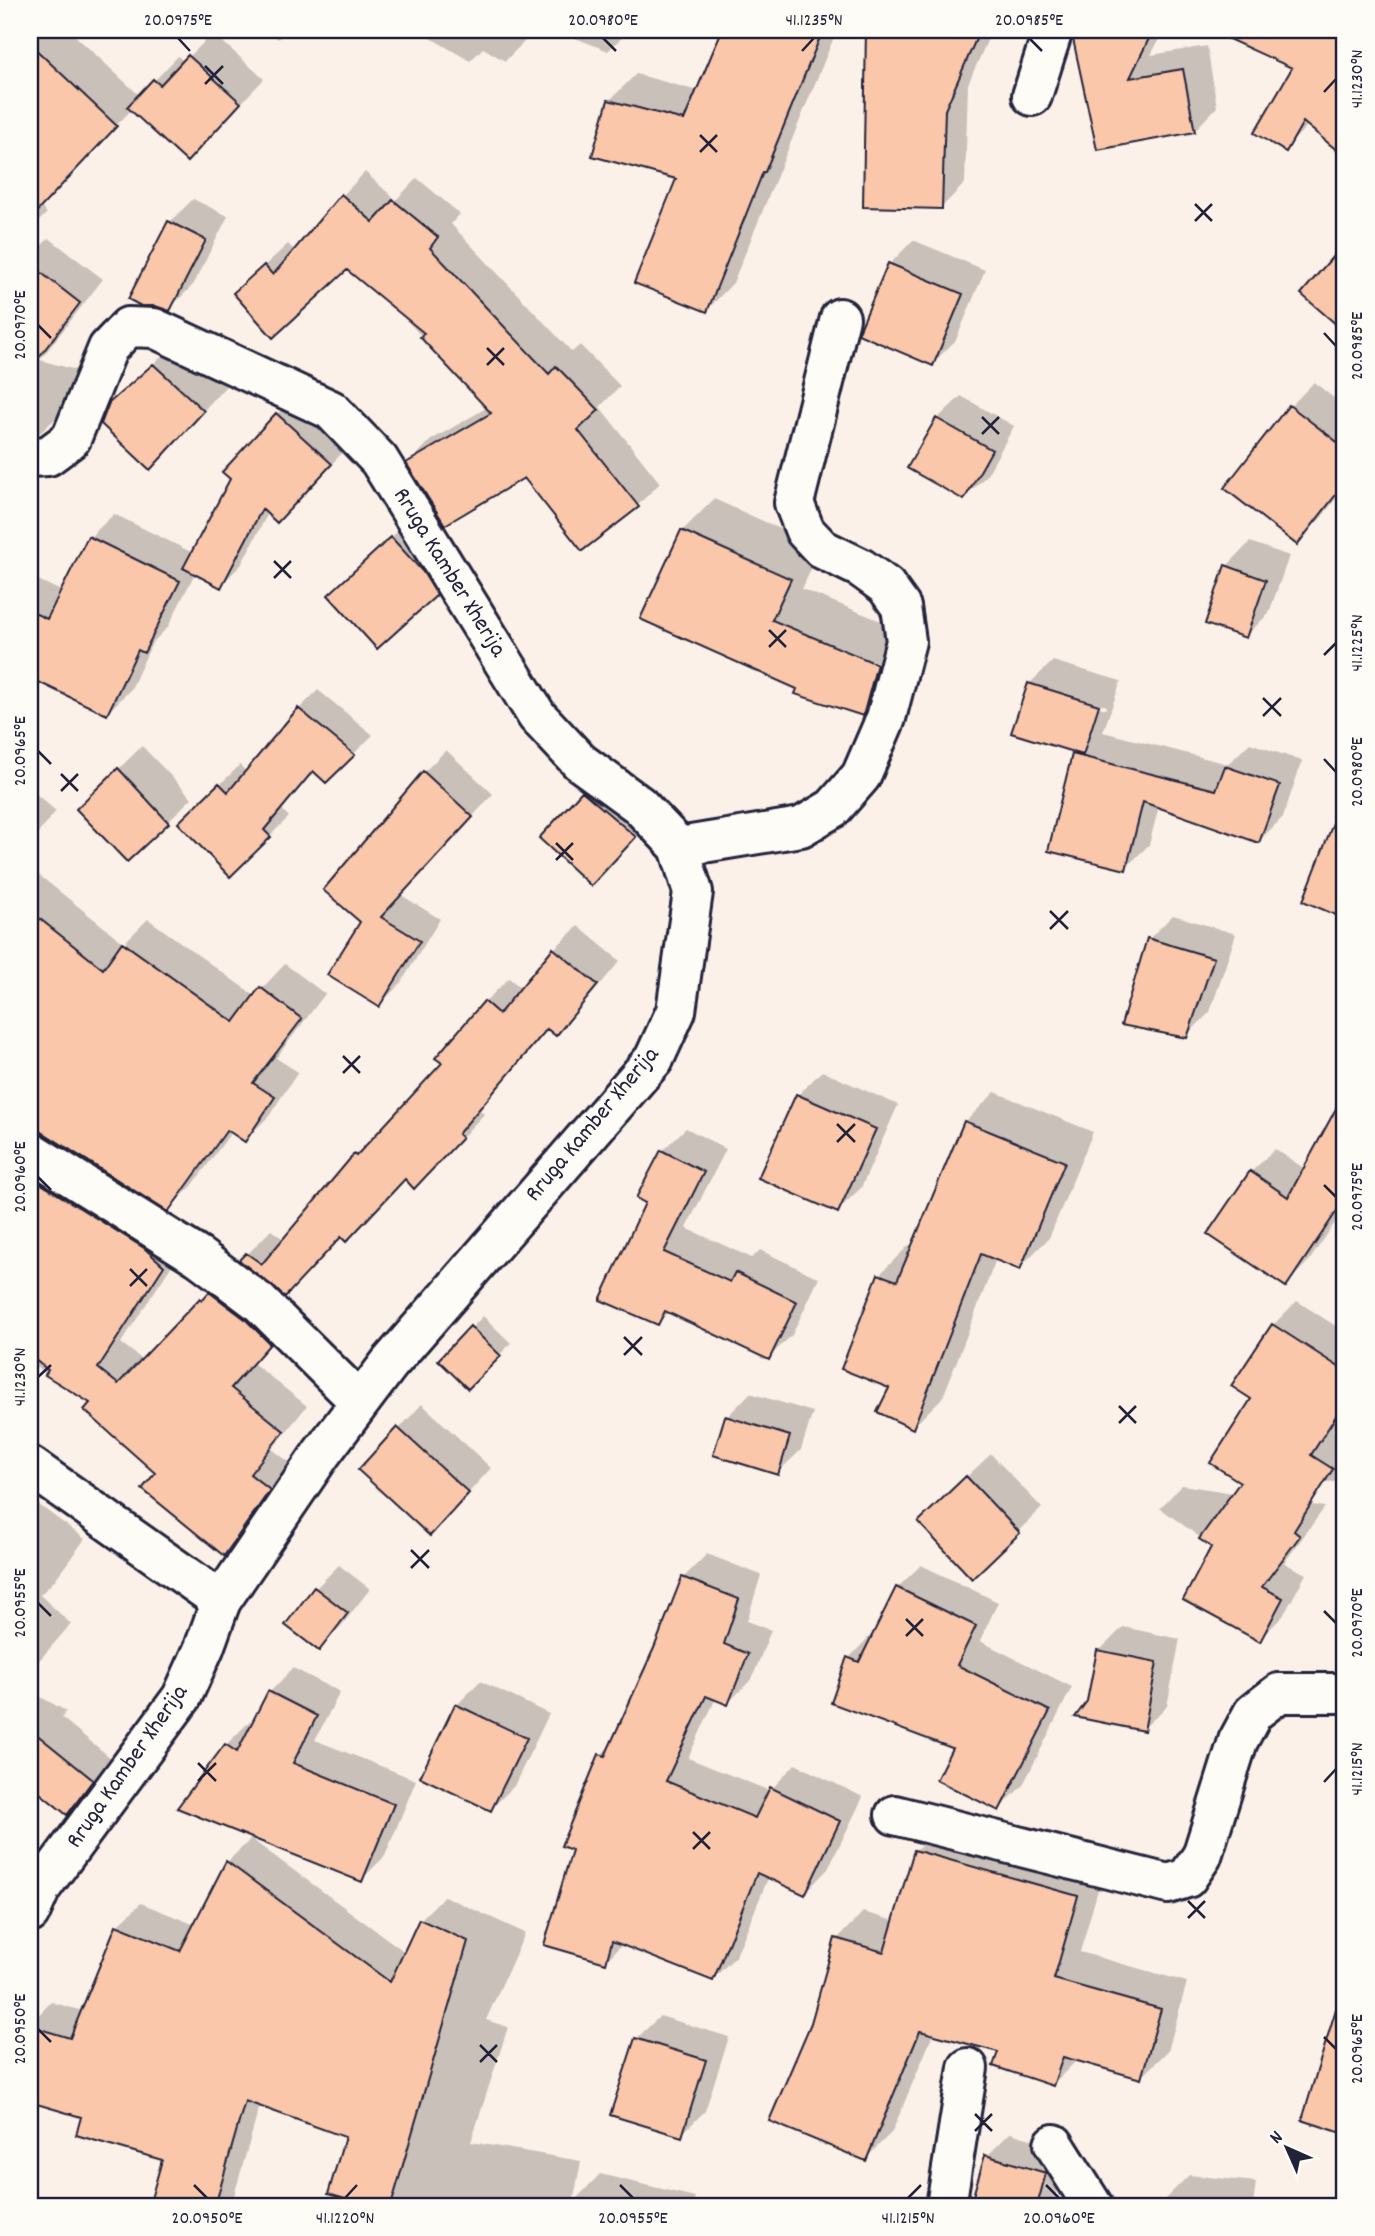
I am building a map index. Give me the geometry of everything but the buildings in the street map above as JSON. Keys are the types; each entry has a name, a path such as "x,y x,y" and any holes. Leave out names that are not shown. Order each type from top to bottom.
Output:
{"street":[{"path":"1032,96 1053,30"},
{"path":"679,847 801,827 833,808 861,776 886,718 906,641 901,607 886,586 861,568 822,549 805,531 793,503 840,318"},
{"name":"Rruga Kamber Xherija","path":"30,457 48,456 71,439 108,348 128,327 154,328 331,410 379,460 537,716 580,762 639,805 679,847 693,892 676,1011 654,1059 359,1401 221,1601 182,1697 41,1888 30,1913"},
{"path":"30,1151 199,1257 259,1302 359,1401"},
{"path":"30,1466 221,1601"},
{"path":"895,1815 1168,1884 1187,1878 1202,1856 1238,1741 1253,1713 1279,1693 1345,1693"},
{"path":"946,2206 968,2068"},
{"path":"1054,2144 1093,2206"}]}
